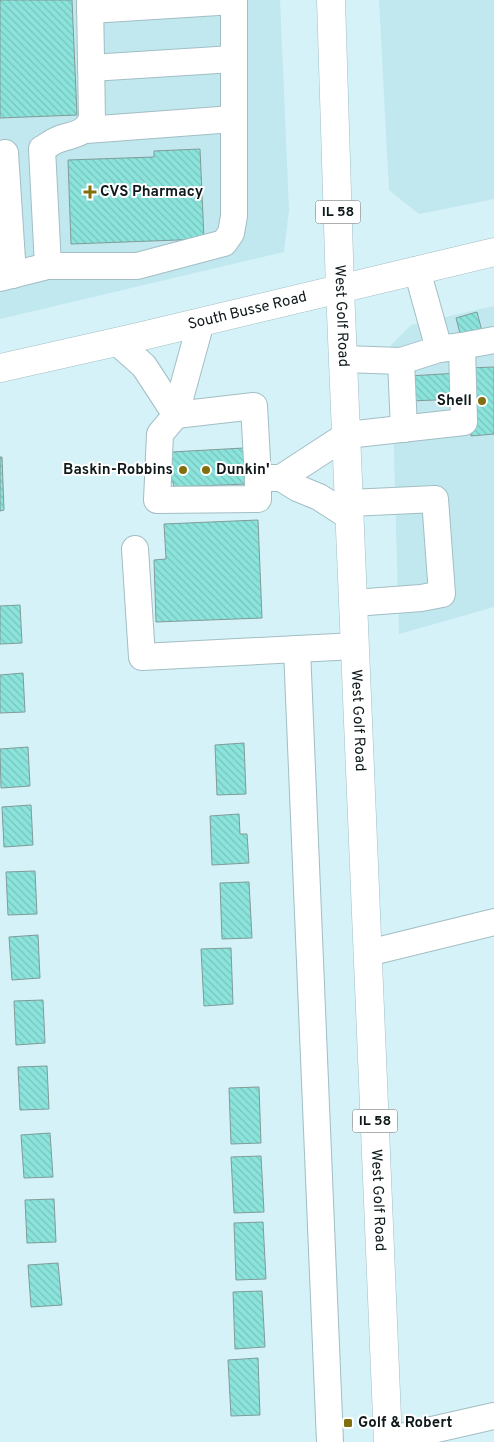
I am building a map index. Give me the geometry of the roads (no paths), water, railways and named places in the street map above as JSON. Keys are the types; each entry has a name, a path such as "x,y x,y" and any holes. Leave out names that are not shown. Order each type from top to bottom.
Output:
{"main road":[{"name":"West Golf Road","path":"331,0 340,289 388,1441"},
{"name":"South Busse Road","path":"0,368 417,270 493,256"}],"street":[{"path":"86,130 92,120 90,5 234,0 233,59 234,119 234,216 231,233 224,243 137,266 48,266 7,277 2,154 37,151 57,140 86,130 234,119"},
{"path":"92,68 233,59"},
{"path":"42,149 48,266"},
{"path":"44,184 59,200 61,241 65,249 108,248 160,260"},
{"path":"201,322 176,415 160,434 157,500 258,499 270,478 347,435 464,422 451,348 417,270"},
{"path":"344,359 400,361 451,348 494,340"},
{"path":"117,342 144,366 176,415"},
{"path":"400,361 404,429"},
{"path":"176,415 254,406 270,478"},
{"path":"270,478 350,510 434,499 442,594 421,598 354,603"},
{"path":"134,550 142,657 356,646"},
{"path":"297,649 330,1442"},
{"path":"368,953 494,922"},
{"path":"388,1441 494,1416"}],"place":[{"name":"CVS Pharmacy","path":"90,192"},
{"name":"Shell","path":"482,401"},
{"name":"Baskin-Robbins","path":"183,470"},
{"name":"Dunkin'","path":"206,470"},
{"name":"Golf & Robert","path":"348,1423"}]}
